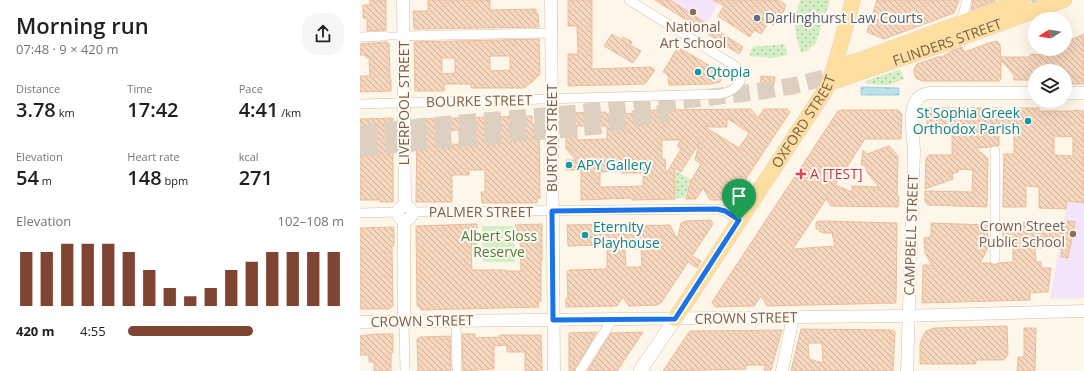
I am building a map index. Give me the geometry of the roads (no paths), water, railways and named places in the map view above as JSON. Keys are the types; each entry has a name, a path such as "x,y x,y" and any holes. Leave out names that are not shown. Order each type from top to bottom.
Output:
{"main road":[{"name":"OXFORD STREET","path":"640,371 819,101 829,83 853,0"},
{"name":"FLINDERS STREET","path":"834,68 860,60 1023,0"},
{"name":"FLINDERS STREET","path":"829,83 1064,0"}],"street":[{"name":"LIVERPOOL STREET","path":"403,0 405,371"},
{"name":"BURTON STREET","path":"551,0 554,371"},
{"name":"BOURKE STREET","path":"360,104 720,94 732,91 740,82 741,78 739,70 735,66 629,0"},
{"path":"961,22 967,0"},
{"path":"360,37 551,33"},
{"path":"1072,92 1084,93"},
{"name":"CAMPBELL STREET","path":"907,371 913,158 912,115 915,100 922,95 930,93 1028,93"},
{"path":"995,151 995,259"},
{"name":"PALMER STREET","path":"360,213 721,210 739,220"},
{"name":"CROWN STREET","path":"360,322 909,316 1084,311"},
{"path":"782,371 793,317"},
{"path":"456,320 457,371"},
{"path":"580,371 612,320"}],"water":[{"path":"861,87 899,88 899,95 861,95"}],"tunnel":[{"path":"1008,10 1037,0"},
{"path":"360,134 427,126 578,113 762,91 792,86 844,73"},
{"path":"360,148 599,126 668,112"}],"place":[{"name":"National Art School","path":"693,12"},
{"name":"Darlinghurst Law Courts","path":"757,18"},
{"name":"Qtopia","path":"698,72"},
{"name":"St Sophia Greek Orthodox Parish","path":"1028,121"},
{"name":"APY Gallery","path":"569,165"},
{"name":"A [TEST]","path":"801,174"},
{"name":"Crown Street Public School","path":"1073,234"},
{"name":"Eternity Playhouse","path":"585,235"}],"park label":[{"name":"Albert Sloss Reserve","path":"499,244"}]}
